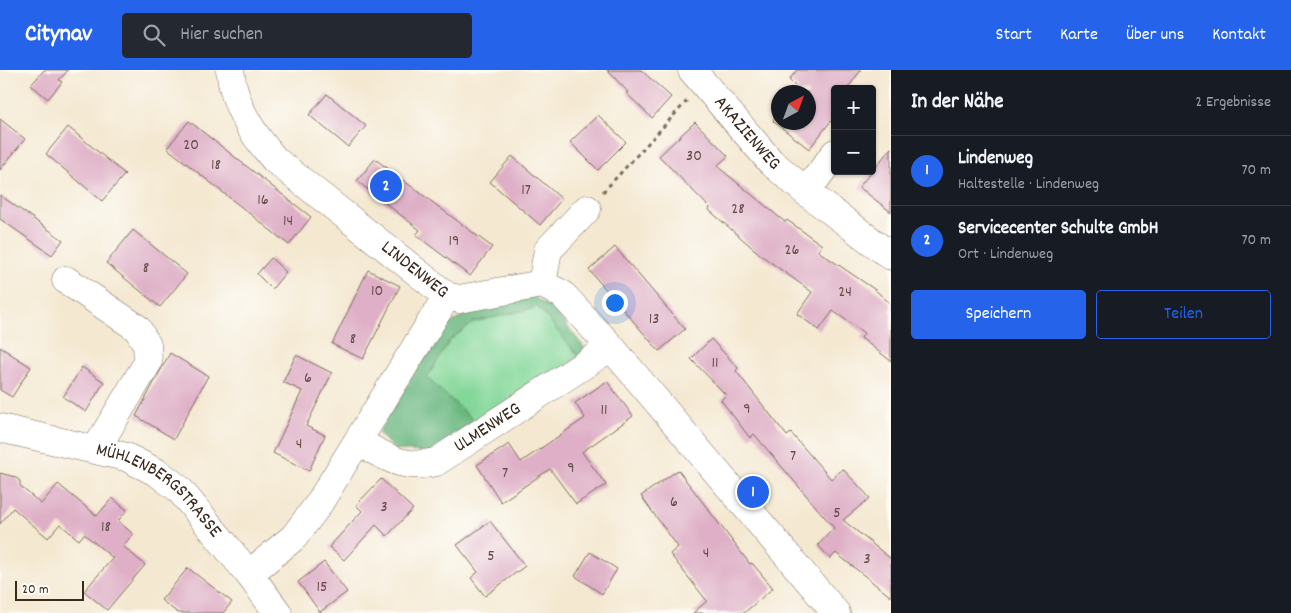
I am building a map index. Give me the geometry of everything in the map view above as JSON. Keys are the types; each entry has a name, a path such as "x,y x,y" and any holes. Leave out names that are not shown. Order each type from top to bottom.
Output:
{"street":[{"name":"LINDENWEG","path":"230,70 242,115 258,141 275,160 447,296 459,299 542,284"},
{"name":"AKAZIENWEG","path":"698,76 771,162 806,192 891,256"},
{"path":"806,192 831,158"},
{"path":"587,209 548,250 542,284 562,294 610,347 836,613"},
{"path":"66,280 137,328 147,344 148,362 96,449"},
{"path":"249,574 294,537 318,505 447,296"},
{"name":"ULMENWEG","path":"358,442 401,464 417,466 436,462 610,347"},
{"name":"MÜHLENBERGSTRASSE","path":"0,428 126,457 158,473 179,489 249,574 278,613"}],"path":[{"path":"587,209 698,76"}],"green space":[{"path":"534,297 555,311 587,351 579,357 538,307 474,322 450,340 427,378 478,424 440,453 395,450 378,433 441,329 472,311"},
{"path":"538,307 579,357 478,424 426,378 450,340 474,322"}],"building":[{"path":"44,70 68,70 59,80 62,82 48,99 31,85"},
{"path":"607,70 641,70 671,97 652,118 626,93 628,92"},
{"path":"797,70 861,70 850,85 831,85 831,121 809,149 785,130 816,130 816,85 794,85 789,80"},
{"path":"327,94 366,126 348,147 309,115"},
{"path":"598,115 626,142 598,170 570,142"},
{"path":"0,119 25,139 0,170"},
{"path":"189,121 311,217 289,245 167,148"},
{"path":"695,122 728,156 717,166 785,222 787,220 822,245 818,251 874,289 891,304 891,361 861,338 864,333 833,311 819,330 797,314 812,292 762,256 709,210 710,208 659,156"},
{"path":"68,127 125,174 102,201 46,154"},
{"path":"891,148 891,212 859,187 869,175 876,175 876,166"},
{"path":"512,156 562,199 540,225 490,182"},
{"path":"375,159 492,247 470,276 416,235 420,230 357,181"},
{"path":"0,195 63,240 52,255 0,219"},
{"path":"133,230 187,274 160,307 106,263"},
{"path":"615,247 685,329 659,351 589,270"},
{"path":"271,258 286,272 272,289 257,274"},
{"path":"368,270 400,286 363,359 332,344"},
{"path":"711,339 738,368 736,371 787,436 791,433 831,479 843,469 870,498 843,520 891,559 891,597 836,553 830,559 818,545 834,528 754,434 750,438 721,400 726,395 691,359"},
{"path":"0,347 31,367 12,397 0,390"},
{"path":"170,353 208,376 174,439 136,416"},
{"path":"296,355 332,373 306,426 325,435 309,471 273,453 302,391 283,382"},
{"path":"82,367 104,382 86,412 63,397"},
{"path":"607,381 633,416 582,452 606,485 576,504 550,469 501,502 477,465 509,444 521,462 585,418 575,403"},
{"path":"678,470 750,564 752,563 773,588 744,613 693,613 707,601 670,554 678,547 641,496"},
{"path":"0,473 15,477 20,481 20,486 41,504 58,484 97,516 112,498 127,510 118,521 133,534 123,546 145,565 107,610 84,591 113,558 84,534 79,540 60,524 48,538 13,508 0,524"},
{"path":"381,479 413,509 387,536 376,525 344,560 329,547 362,511 356,505"},
{"path":"490,521 525,566 485,596 471,578 478,572 457,545"},
{"path":"590,552 617,569 602,594 575,576"},
{"path":"324,562 347,592 320,612 298,582"},
{"path":"188,568 232,602 223,613 178,613 161,600"}],"place":[{"name":"Servicecenter Schulte GmbH","path":"386,186"},
{"name":"Lindenweg","path":"753,492"}]}
